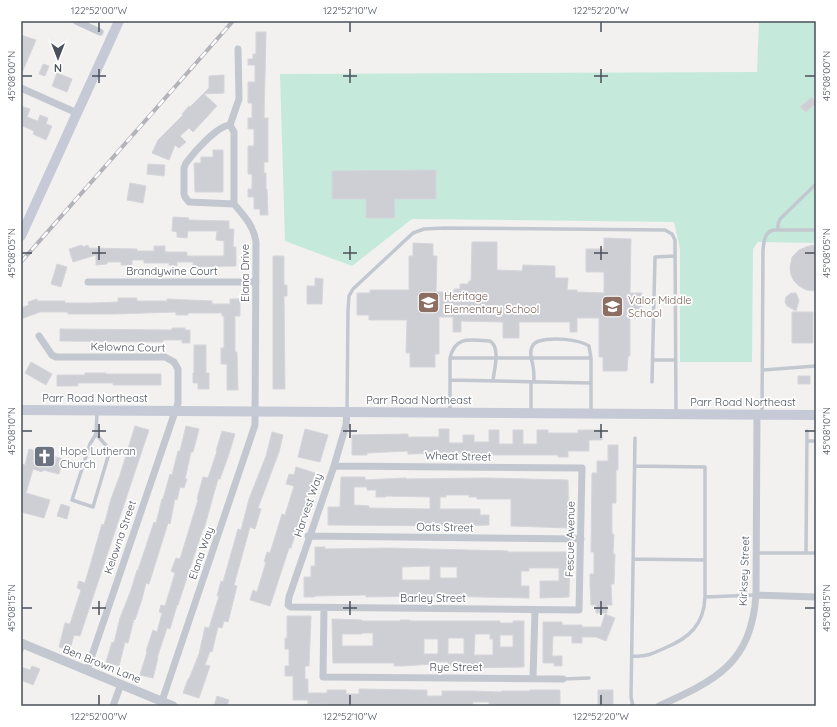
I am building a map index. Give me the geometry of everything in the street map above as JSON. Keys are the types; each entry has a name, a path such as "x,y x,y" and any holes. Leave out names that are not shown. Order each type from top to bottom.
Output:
{"main road":[{"path":"21,236 119,21"},
{"name":"Parr Road Northeast","path":"21,410 816,415"}],"street":[{"path":"76,21 100,32"},
{"path":"230,125 226,125 219,129 186,162 184,168 184,194 185,198 189,202 234,204 234,132 230,125 239,100 238,49"},
{"path":"21,88 77,113"},
{"name":"Elana Drive","path":"234,204 249,222 255,236 256,411"},
{"name":"Brandywine Court","path":"88,282 256,282"},
{"name":"Kelowna Court","path":"39,336 47,349 56,357 166,357 170,359 177,365 178,369 178,401 175,411"},
{"name":"Kelowna Street","path":"86,670 175,411"},
{"name":"Elana Way","path":"162,701 255,428 256,411"},
{"name":"Harvest Way","path":"288,605 288,597 308,536 334,466 346,425 346,412"},
{"name":"Kirksey Street","path":"659,706 717,676 736,657 748,634 755,608 756,595 760,415"},
{"name":"Wheat Street","path":"334,466 582,468"},
{"name":"Fescue Avenue","path":"579,610 582,468"},
{"name":"Oats Street","path":"308,536 581,539"},
{"path":"756,595 816,597"},
{"name":"Barley Street","path":"288,605 295,608 579,610"},
{"name":"Rye Street","path":"324,608 323,677 563,679"},
{"path":"533,678 534,610"},
{"name":"Ben Brown Lane","path":"22,647 86,670 173,706"},
{"path":"113,706 120,684"}],"lane":[{"path":"100,32 111,37"},
{"path":"778,230 780,219 816,184"},
{"path":"346,412 349,296 353,289 414,233 424,229 444,228 665,230 672,234 675,256 676,414"},
{"path":"760,415 763,370 764,242 767,233 770,231 816,230"},
{"path":"652,382 655,257 675,256"},
{"path":"450,412 450,358 457,343 463,340 490,341 495,347 496,358 493,381"},
{"path":"531,413 534,367 531,358 531,351 538,341 565,340 577,341 589,346 591,358 591,414"},
{"path":"450,358 591,358"},
{"path":"652,360 675,360"},
{"path":"763,370 816,366"},
{"path":"450,380 591,383"},
{"path":"96,434 110,450 93,507 72,500 90,444 96,434 98,410"},
{"path":"806,553 807,431"},
{"path":"633,706 631,697 635,438"},
{"path":"807,441 816,441"},
{"path":"632,656 646,656 676,644 697,626 701,619 705,605 705,466 635,466"},
{"path":"756,553 816,553"},
{"path":"633,559 705,560"},
{"path":"705,597 756,595"},
{"name":"Rye Street","path":"563,679 588,678"}],"green space":[{"path":"759,21 816,21 816,243 758,242 753,249 752,362 680,362 680,249 674,222 412,219 352,266 285,241 280,74 757,72"}],"building":[{"path":"256,32 266,32 264,118 268,118 268,162 264,162 264,173 266,173 268,215 260,215 260,209 254,209 254,197 248,197 248,189 252,189 252,174 248,174 248,146 254,146 254,129 248,129 248,118 252,118 252,103 248,103 248,82 255,82 255,65 248,65 248,59 253,59 253,54 256,54"},
{"path":"21,35 36,40 21,75"},
{"path":"43,64 49,66 45,76 39,74"},
{"path":"57,73 72,79 67,92 52,86"},
{"path":"224,75 224,93 204,94 217,106 193,132 189,128 180,136 186,142 179,148 175,145 169,160 152,153 158,140 183,115 182,114 189,106 190,107 209,88 209,76"},
{"path":"812,97 816,103 806,112 800,107"},
{"path":"21,106 30,109 27,117 38,121 40,115 48,118 46,124 52,126 46,140 33,134 34,131 23,126 21,130"},
{"path":"213,150 223,150 223,192 195,192 194,163 201,163 201,157 213,157"},
{"path":"148,164 165,165 164,176 147,174"},
{"path":"436,170 436,199 394,199 395,218 366,218 366,199 332,199 332,171"},
{"path":"130,183 146,186 143,203 127,200"},
{"path":"173,217 189,218 188,220 229,221 229,229 234,229 233,247 236,247 236,266 193,267 193,262 177,262 177,266 169,265 169,263 144,263 144,260 132,260 132,265 121,265 121,262 107,262 107,264 96,265 96,255 73,262 69,249 82,245 83,247 88,245 89,248 137,249 137,251 154,251 154,246 165,246 165,252 187,252 187,256 224,256 224,241 216,240 217,231 188,231 187,238 177,237 177,232 172,231"},
{"path":"604,238 631,239 630,293 642,293 642,318 630,318 630,356 628,356 627,371 603,371 603,357 599,357 599,318 577,318 577,332 570,332 570,322 519,322 519,338 503,338 503,322 461,321 461,332 453,332 453,317 439,317 439,354 435,354 435,367 410,367 410,353 406,353 407,320 369,320 369,315 357,315 357,293 370,293 370,290 409,290 409,256 413,256 413,243 433,244 433,256 437,256 436,292 454,292 454,289 460,289 460,284 468,284 469,281 471,281 472,242 497,242 497,270 522,271 523,265 555,266 555,278 568,278 567,290 604,293 604,272 586,272 586,249 604,249"},
{"path":"813,245 816,246 816,291 806,290 799,286 791,275 790,268 792,257 799,250"},
{"path":"273,256 284,256 284,285 287,285 287,296 284,296 285,389 273,389"},
{"path":"57,264 67,267 61,287 51,284"},
{"path":"315,278 323,279 322,304 307,304 307,286 315,286"},
{"path":"791,293 796,293 799,300 796,311 787,306 785,302 786,297"},
{"path":"118,298 137,298 137,301 167,301 167,299 212,301 212,304 230,304 230,299 240,299 240,316 235,316 235,352 237,352 238,390 227,390 227,364 221,364 221,348 224,348 224,316 222,316 222,313 188,313 188,315 176,315 176,312 68,314 68,312 40,312 21,319 21,308 29,305 28,302 37,299 37,301 92,303 118,302"},
{"path":"792,312 813,312 813,343 792,343"},
{"path":"172,328 185,328 185,330 190,330 190,343 182,343 182,340 163,340 163,342 60,341 60,329 172,330"},
{"path":"194,345 206,345 206,373 209,373 209,389 198,389 198,383 193,383"},
{"path":"31,362 52,374 46,385 25,373"},
{"path":"85,373 161,374 161,385 78,383 78,386 57,386 57,375 85,375"},
{"path":"798,376 810,376 810,384 798,384"},
{"path":"135,426 149,430 80,636 74,635 70,650 59,647 65,623 70,624 81,590 77,588 79,581 85,583 102,524 104,525"},
{"path":"186,426 199,429 193,452 191,452 185,479 187,479 184,488 180,487 177,500 175,499 170,524 168,523 149,584 146,583 128,643 125,642 119,666 106,662 112,642 114,643 120,618 154,522 156,523 170,474 172,475 178,451 180,451"},
{"path":"305,429 328,435 320,462 298,457"},
{"path":"439,429 449,429 449,443 463,443 463,435 474,435 474,442 489,442 489,430 499,430 499,444 513,444 513,430 523,430 523,444 537,444 537,430 548,430 548,433 578,433 578,430 602,430 602,440 589,440 589,451 568,451 568,457 558,457 558,455 463,455 450,453 408,454 408,451 352,455 352,435 408,434 408,437 439,437"},
{"path":"222,431 235,434 220,479 218,479 204,529 170,629 167,628 157,658 153,678 140,675 153,630 157,632 162,613 159,612 161,605 165,606 175,573 171,571 176,558 180,559 198,500 203,477 208,478"},
{"path":"272,432 283,435 279,452 258,508 261,509 255,529 250,527 234,585 237,586 228,622 224,621 222,628 218,627 212,652 210,651 205,665 210,666 199,698 183,693 199,654 205,627 209,628 219,596 217,596 221,581 223,582 238,529 241,530 249,499 266,456"},
{"path":"608,445 618,445 616,503 612,503 612,534 614,534 613,554 615,554 614,584 611,584 612,605 607,605 607,613 596,613 596,605 591,605 590,584 590,574 594,574 594,552 591,552 592,473 597,473 597,461 608,461"},
{"path":"29,449 63,459 59,474 43,470 42,472 33,469 26,493 50,500 44,518 21,512 21,468 22,464 25,465"},
{"path":"296,467 315,473 298,529 297,528 291,548 289,548 270,606 250,600 253,590 257,592 266,562 264,562 267,552 270,553 282,514 285,515 294,486 286,484 289,474 294,475"},
{"path":"341,477 365,477 365,480 406,478 487,478 568,480 569,528 511,526 511,499 477,499 477,497 469,497 469,495 446,495 446,497 440,497 440,509 480,509 480,515 489,515 489,525 328,525 328,507 340,507","holes":["354,487 367,487 367,490 376,490 376,497 430,497 430,509 369,508 369,506 354,505"]},
{"path":"61,504 70,507 67,519 57,516"},
{"path":"315,547 325,547 325,549 387,548 508,552 570,552 569,597 540,598 540,581 559,581 559,568 529,568 529,571 521,571 521,586 529,586 529,598 428,596 366,597 366,595 304,597 304,577 311,577 311,566 315,566","holes":["430,566 430,580 402,580 402,567","440,567 457,567 457,578 440,578"]},
{"path":"605,614 615,618 606,641 596,637 582,637 582,643 572,643 572,636 553,636 552,656 562,656 562,666 554,666 554,663 543,663 543,622 562,622 562,625 582,625 582,627 601,627"},
{"path":"287,616 311,616 309,666 305,666 305,679 308,679 308,693 327,693 327,690 346,690 346,694 359,694 359,689 427,690 427,696 442,696 442,691 501,692 560,690 560,706 489,706 489,702 473,702 473,706 327,706 327,704 308,704 308,700 293,700 293,676 285,676 285,666 289,666 289,649 285,649 285,638 287,638"},
{"path":"332,619 362,621 500,621 500,623 524,621 524,667 465,668 464,666 448,666 448,662 433,662 433,664 403,666 394,666 394,663 333,663","holes":["373,633 373,646 342,646 342,634","475,634 490,634 490,639 493,639 493,655 474,655","500,635 513,635 513,647 500,647","448,638 464,638 464,654 448,654","424,639 438,639 438,654 424,654"]},
{"path":"32,666 40,669 33,685 21,680 21,667 30,670"},
{"path":"598,690 613,690 613,706 598,706"},
{"path":"217,696 229,700 227,706 214,706"}],"railway":[{"path":"21,262 233,21"}],"place":[{"name":"Heritage Elementary School","path":"428,302"},
{"name":"Valor Middle School","path":"613,306"},
{"name":"Hope Lutheran Church","path":"45,457"}]}
